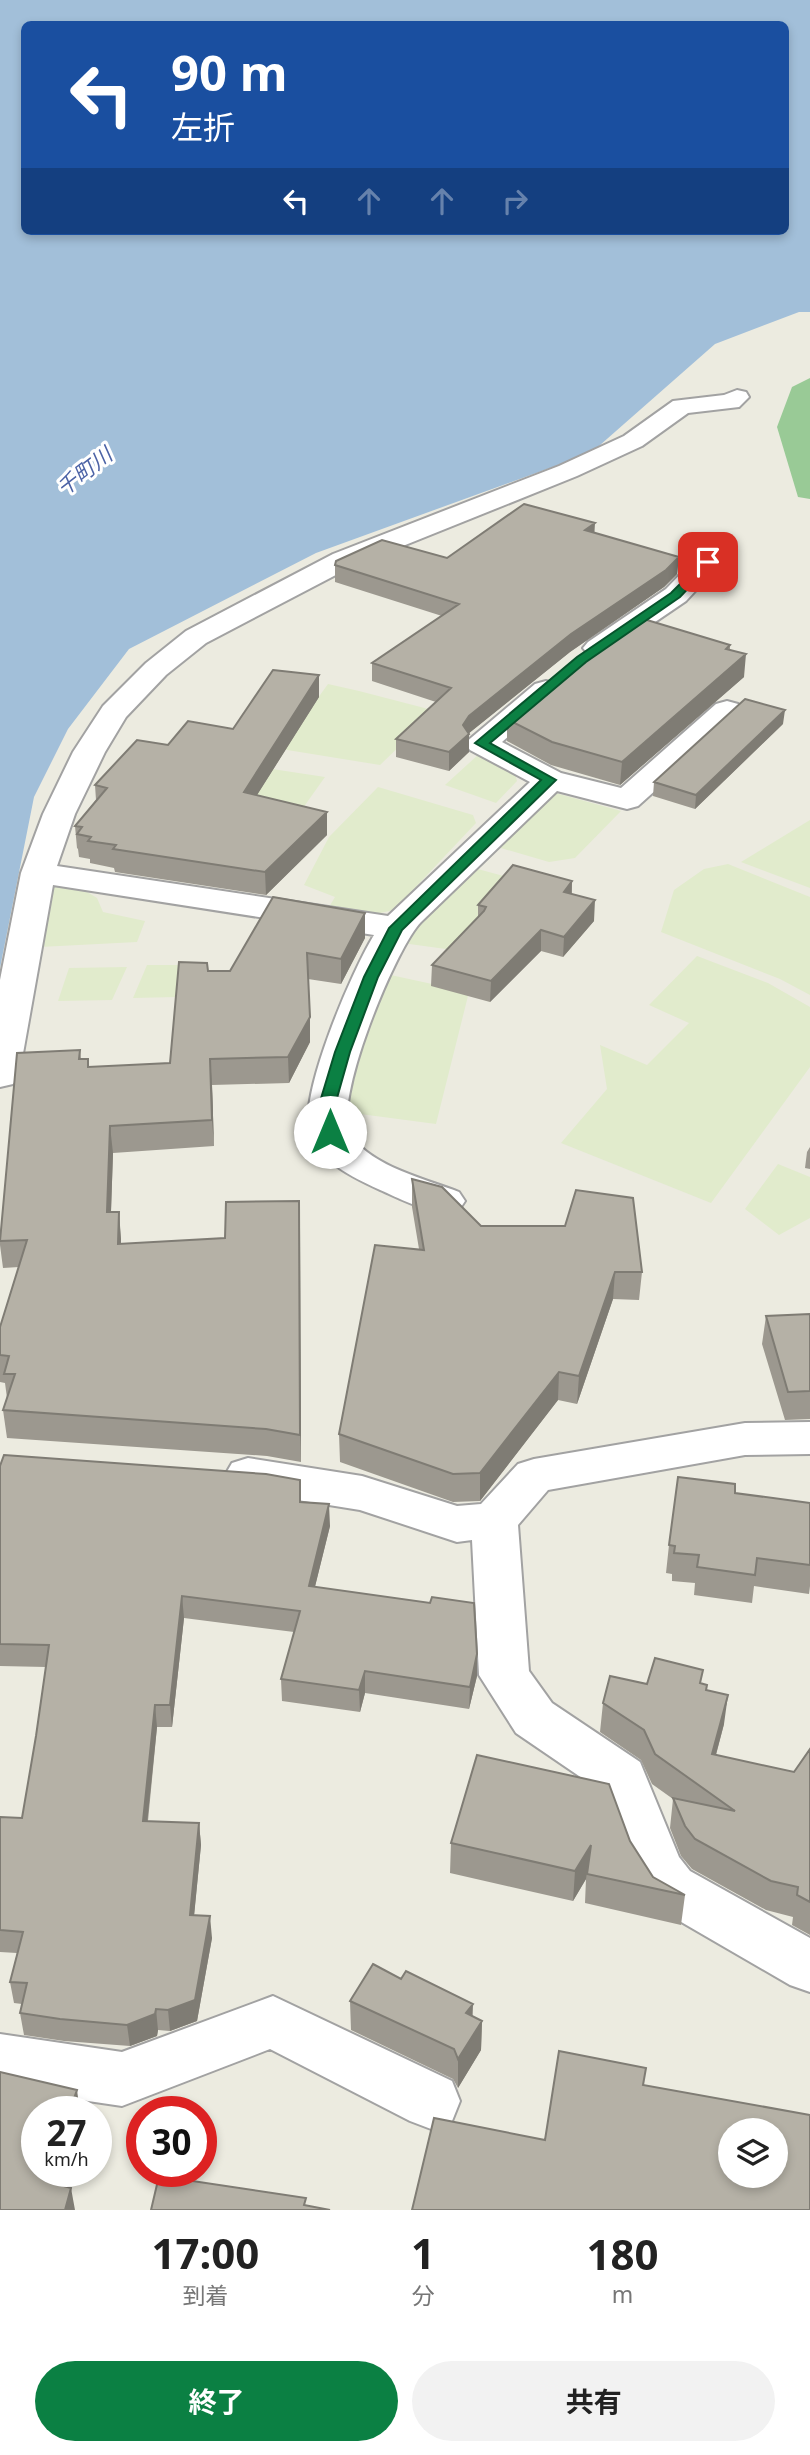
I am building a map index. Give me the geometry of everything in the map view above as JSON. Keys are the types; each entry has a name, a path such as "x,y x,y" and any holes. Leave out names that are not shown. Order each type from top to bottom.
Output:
{"street":[{"path":"0,1076 38,873 59,814 89,752 114,712 156,669 196,637 343,560 444,522 633,441 682,406 730,402 737,397"},
{"path":"708,562 676,595 582,660 481,743 550,780 627,799 727,710"},
{"path":"445,1200 374,1171 345,1153 330,1132 327,1105 342,1052 371,977 396,928 550,780"},
{"path":"38,873 396,928"},
{"path":"214,1472 267,1476 362,1493 457,1524 494,1521 534,1476 745,1439 810,1438"},
{"path":"494,1521 504,1675 534,1718 622,1777 657,1871 671,1888 810,1967"},
{"path":"0,2061 122,2079 274,2022 430,2101"}],"green space":[{"path":"810,378 810,499 798,497 777,427 792,387"},
{"path":"328,684 436,711 380,765 281,749"},
{"path":"479,754 515,774 517,781 496,803 445,785"},
{"path":"239,764 325,777 293,822 205,807"},
{"path":"378,787 473,815 476,823 394,910 371,915 329,907 335,897 304,885 329,837"},
{"path":"552,792 621,811 575,858 549,862 494,846"},
{"path":"810,820 810,888 741,862"},
{"path":"728,864 810,897 810,995 780,979 661,932 674,890 704,869"},
{"path":"474,868 560,891 511,958 402,943"},
{"path":"50,881 74,884 97,898 103,912 145,921 137,942 40,947 53,895"},
{"path":"697,956 768,983 810,1007 810,1067 711,1203 561,1143 607,1089 600,1045 647,1065 689,1023 649,1005"},
{"path":"147,965 178,965 177,997 133,998"},
{"path":"127,967 112,1000 58,1001 69,968"},
{"path":"386,974 469,992 436,1124 345,1112 360,1040"},
{"path":"778,1164 810,1177 810,1218 779,1235 745,1209"}],"water":[{"name":"千町川","path":"0,0 810,0 810,312 799,312 715,344 591,453 316,553 129,649 68,729 34,797 0,968"}],"building":[{"path":"524,504 595,523 585,530 679,557 666,570 571,634 469,716 463,725 469,734 449,752 396,739 451,688 372,663 459,604 335,565 336,561 382,540 447,558"},
{"path":"637,617 730,645 726,649 746,654 622,762 552,742 507,719 595,646"},
{"path":"273,670 319,675 244,792 327,812 265,872 113,849 116,845 88,841 91,837 77,834 82,827 75,826 107,788 95,785 137,740 168,745 188,721 233,729"},
{"path":"745,699 785,710 696,795 654,782"},
{"path":"513,865 572,881 564,892 595,900 564,937 541,930 491,981 432,965 484,911 486,907 478,905"},
{"path":"273,897 365,913 341,959 307,953 310,1017 288,1057 210,1059 212,1120 110,1126 107,1212 119,1212 118,1244 225,1238 226,1202 299,1201 300,1435 266,1429 3,1410 15,1374 4,1374 9,1356 0,1355 0,1327 27,1240 0,1241 17,1053 80,1050 79,1059 88,1059 88,1067 170,1063 179,962 207,963 208,971 230,971"},
{"path":"412,1179 442,1187 481,1226 565,1226 576,1190 633,1198 642,1272 615,1272 579,1376 559,1372 480,1473 453,1474 339,1434 375,1245 424,1250"},
{"path":"810,1314 810,1391 788,1392 766,1316"},
{"path":"4,1455 266,1474 300,1480 300,1502 329,1504 309,1586 430,1603 432,1597 474,1603 477,1654 470,1687 365,1671 359,1690 281,1679 300,1611 182,1596 170,1705 155,1705 143,1821 199,1823 190,1915 210,1916 195,2000 168,2010 156,2009 155,2014 127,2025 20,2013 27,1983 10,1982 23,1932 0,1930 0,1817 22,1818 49,1645 0,1644 0,1466"},
{"path":"678,1477 735,1484 735,1493 810,1503 810,1565 757,1558 755,1575 697,1567 699,1555 674,1553 675,1546 669,1545"},
{"path":"655,1658 703,1670 700,1683 707,1685 706,1690 728,1695 712,1754 794,1772 810,1749 810,1902 797,1895 798,1887 771,1881 695,1839 685,1826 673,1798 735,1811 655,1754 644,1730 603,1703 610,1676 647,1684"},
{"path":"477,1755 609,1784 630,1841 653,1877 685,1895 587,1874 591,1845 575,1871 451,1843"},
{"path":"373,1964 401,1979 406,1971 473,2004 466,2013 482,2021 458,2059 454,2049 350,2001"},
{"path":"559,2051 646,2068 643,2085 810,2115 810,2210 412,2210 434,2118 545,2140"},
{"path":"0,2072 77,2090 75,2096 21,2096 21,2187 71,2188 65,2210 0,2210"},
{"path":"217,2185 306,2198 304,2205 330,2210 151,2210 156,2187 217,2187"}],"route":[{"path":"330,1132 327,1105 342,1052 371,977 396,928 550,780 481,743 582,660 676,595 708,562"}]}
